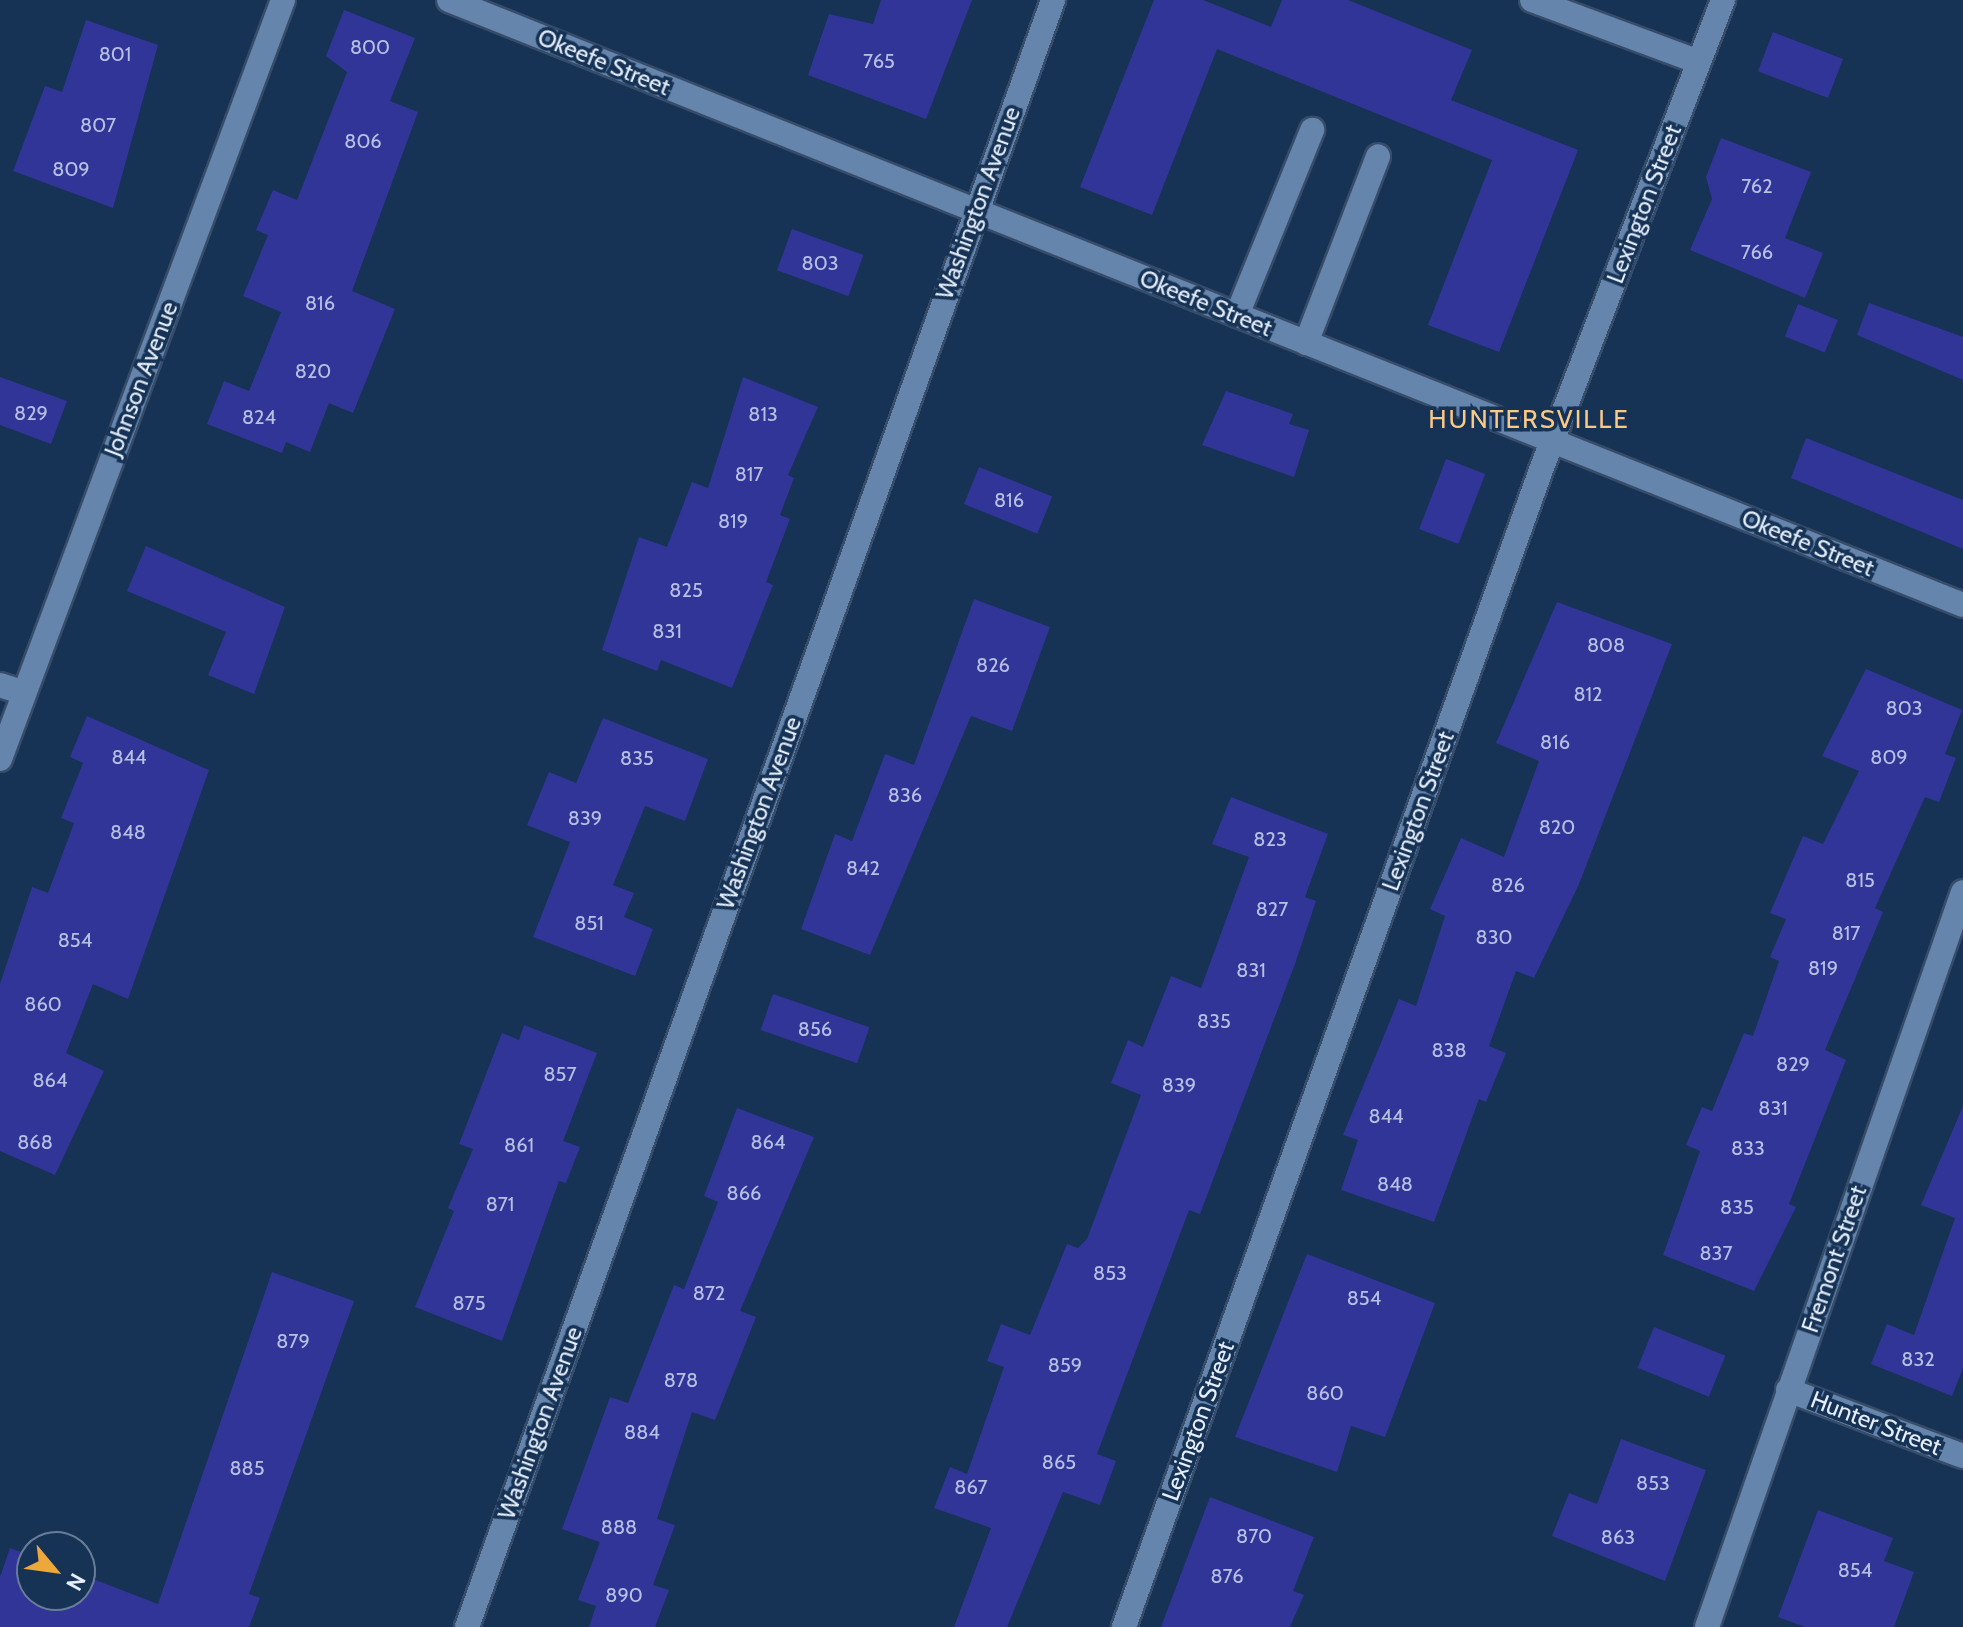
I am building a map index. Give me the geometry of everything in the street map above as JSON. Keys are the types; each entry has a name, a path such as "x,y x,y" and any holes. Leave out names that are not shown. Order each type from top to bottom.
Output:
{"street":[{"name":"Johnson Avenue","path":"0,759 283,0"},
{"name":"Okeefe Street","path":"449,0 1963,605"},
{"name":"Washington Avenue","path":"467,1627 1053,0"},
{"path":"1532,0 1699,62"},
{"name":"Lexington Street","path":"1124,1627 1551,441 1723,0"},
{"path":"1237,315 1312,130"},
{"path":"1306,343 1378,156"},
{"path":"0,685 24,693"},
{"name":"Fremont Street","path":"1707,1627 1963,892"},
{"name":"Hunter Street","path":"1788,1390 1963,1456"}],"building":[{"path":"881,0 972,0 926,119 808,75 829,14 873,24"},
{"path":"1154,0 1203,0 1271,27 1282,0 1348,0 1472,50 1451,100 1578,150 1499,352 1428,325 1492,160 1217,49 1152,215 1080,187"},
{"path":"344,10 415,38 390,101 418,112 352,291 395,309 353,413 329,403 310,452 286,442 282,453 207,424 224,381 249,391 281,312 243,296 268,235 256,230 273,190 297,200 347,72 326,56"},
{"path":"86,20 158,45 113,208 13,171 45,86 62,92"},
{"path":"1773,32 1843,59 1828,98 1758,71"},
{"path":"1721,138 1811,172 1785,238 1823,253 1805,298 1690,250 1712,199 1706,177"},
{"path":"792,229 863,255 848,296 777,270"},
{"path":"1869,303 1963,337 1963,380 1857,335"},
{"path":"1798,304 1838,320 1825,353 1785,336"},
{"path":"0,377 67,401 51,444 0,425"},
{"path":"743,377 818,407 788,475 794,478 780,515 790,519 766,582 773,585 732,688 661,660 657,671 602,650 639,537 667,547 692,482 708,488"},
{"path":"1226,391 1293,414 1289,424 1309,430 1294,477 1202,445"},
{"path":"1806,438 1963,500 1963,549 1791,478"},
{"path":"1446,459 1485,474 1458,544 1419,529"},
{"path":"979,467 1052,497 1037,534 964,504"},
{"path":"146,546 285,607 254,694 208,675 226,632 127,591"},
{"path":"974,599 1050,627 1012,731 971,716 870,955 801,929 835,834 852,841 885,754 914,765"},
{"path":"1557,602 1672,644 1579,884 1534,978 1516,971 1489,1046 1506,1053 1486,1102 1479,1099 1434,1222 1341,1190 1358,1140 1343,1135 1399,999 1416,1006 1445,916 1430,909 1461,838 1504,857 1539,761 1496,743"},
{"path":"1866,669 1962,710 1945,754 1956,758 1939,802 1925,797 1875,908 1883,912 1825,1050 1846,1060 1789,1204 1796,1207 1754,1291 1663,1255 1700,1151 1686,1145 1702,1107 1712,1111 1744,1033 1753,1036 1779,961 1770,957 1786,919 1770,913 1803,836 1823,844 1859,771 1822,756"},
{"path":"87,716 209,770 128,999 93,984 66,1053 104,1071 55,1175 0,1151 0,984 32,887 48,893 74,823 61,818 83,763 70,757"},
{"path":"603,718 708,759 685,821 645,806 613,885 634,893 624,917 653,929 635,976 533,937 570,842 527,825 549,772 576,783"},
{"path":"1231,797 1328,834 1305,897 1316,901 1295,964 1200,1214 1189,1210 1097,1454 1116,1461 1100,1505 1063,1492 1007,1627 954,1627 991,1528 934,1508 950,1467 967,1474 1004,1367 987,1361 1001,1324 1030,1335 1067,1244 1078,1248 1087,1239 1141,1095 1111,1083 1128,1040 1143,1047 1171,976 1201,988 1249,857 1212,844"},
{"path":"773,994 869,1027 857,1063 761,1030"},
{"path":"524,1025 597,1053 563,1141 580,1147 566,1183 559,1181 502,1341 415,1307 454,1211 448,1208 473,1149 459,1144 502,1033 519,1040"},
{"path":"1963,1106 1963,1368 1952,1396 1871,1364 1887,1324 1914,1335 1955,1218 1921,1205"},
{"path":"737,1108 814,1137 740,1311 756,1317 715,1420 692,1412 657,1519 675,1525 653,1585 669,1590 655,1627 589,1627 596,1606 578,1600 600,1542 562,1529 610,1397 628,1403 674,1285 684,1289 718,1202 704,1196"},
{"path":"1307,1254 1435,1303 1385,1437 1351,1426 1337,1472 1235,1437"},
{"path":"272,1272 354,1301 249,1594 260,1598 249,1627 0,1627 0,1577 10,1548 16,1550 16,1611 96,1611 96,1580 158,1604"},
{"path":"1654,1327 1725,1356 1709,1397 1638,1368"},
{"path":"1621,1439 1706,1470 1665,1581 1552,1536 1569,1493 1597,1504"},
{"path":"1210,1497 1314,1537 1293,1591 1304,1595 1290,1627 1161,1627"},
{"path":"1818,1510 1893,1538 1884,1561 1914,1572 1894,1627 1805,1627 1778,1617"}],"district":[{"name":"HUNTERSVILLE","path":"1529,420"}]}
